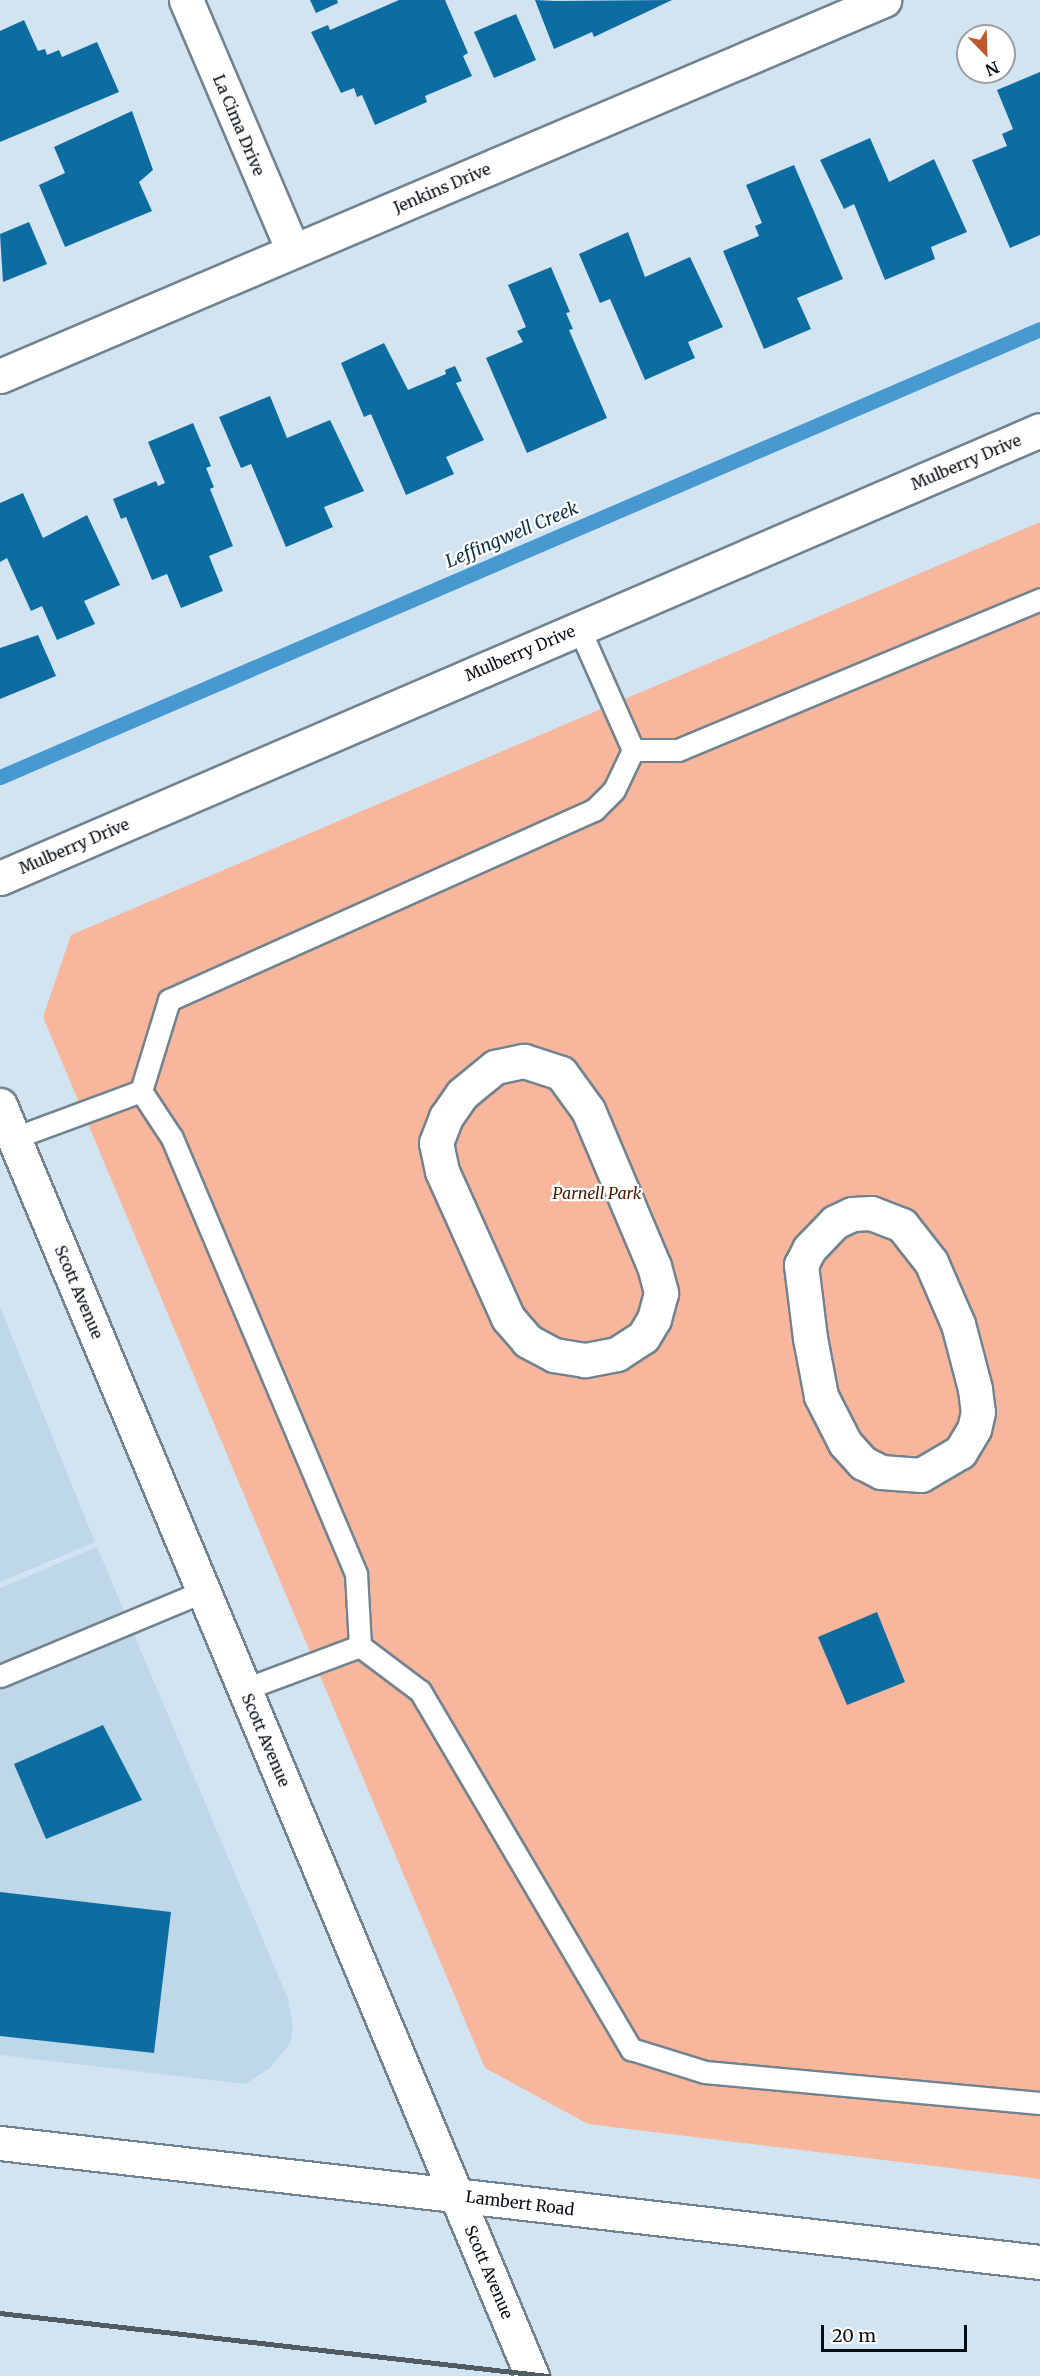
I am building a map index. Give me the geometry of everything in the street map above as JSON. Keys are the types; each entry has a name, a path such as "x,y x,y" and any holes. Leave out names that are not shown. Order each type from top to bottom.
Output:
{"street":[{"name":"La Cima Drive","path":"186,0 293,251"},
{"name":"Jenkins Drive","path":"0,376 293,251 834,10 884,0"},
{"name":"Mulberry Drive","path":"0,878 1040,430"},
{"path":"524,1061 561,1073 588,1110 632,1212 661,1293 654,1319 643,1337 617,1354 585,1360 554,1355 528,1341 508,1318 481,1265 442,1171 436,1143 446,1117 462,1094 495,1067 524,1061"},
{"name":"Scott Avenue","path":"0,1105 532,2376"},
{"path":"871,1213 902,1225 931,1262 967,1352 978,1412 974,1429 960,1452 921,1475 881,1472 863,1463 834,1426 821,1396 801,1265 821,1233 835,1222 852,1214 871,1213"},
{"name":"Lambert Road","path":"0,2143 1040,2262"}],"lane":[{"path":"633,750 678,750 1040,598"},
{"path":"141,1091 169,1000 594,810 614,790 633,750 579,628"},
{"path":"14,1138 141,1091"},
{"path":"141,1091 172,1138 356,1574 360,1646 420,1691 630,2049 705,2072 1040,2103"},
{"path":"0,1676 204,1591"},
{"path":"245,1689 360,1646"}],"shaded area":[{"path":"0,1307 95,1542 0,1582"},
{"path":"97,1547 288,1999 293,2027 290,2043 270,2068 245,2084 0,2055 0,1588"}],"green space":[{"name":"Parnell Park","path":"1040,522 1040,2179 588,2124 485,2068 43,1017 71,935"}],"building":[{"path":"310,0 337,0 338,3 316,13"},
{"path":"399,0 445,0 468,53 463,56 472,76 425,96 427,102 375,125 362,95 357,97 354,88 341,93 311,32 328,25 330,30"},
{"path":"535,0 672,0 594,37 592,32 554,49"},
{"path":"516,14 536,60 494,78 474,32"},
{"path":"24,20 38,51 45,49 47,55 59,50 62,57 97,42 119,92 0,142 0,31"},
{"path":"1040,72 1040,235 1010,248 972,160 1007,146 1002,134 1013,129 997,90 1016,84"},
{"path":"132,111 153,170 139,182 152,211 65,247 39,185 65,173 54,147"},
{"path":"870,138 889,182 934,159 967,232 931,247 935,259 885,280 854,204 844,209 820,160"},
{"path":"794,165 843,279 797,298 811,329 764,349 723,251 759,236 755,226 762,223 746,185"},
{"path":"29,222 47,264 3,282 0,234"},
{"path":"628,232 645,277 690,257 723,327 688,342 695,358 645,380 610,299 600,303 579,254"},
{"path":"551,267 570,312 566,313 573,329 569,330 607,418 527,453 486,358 523,342 517,331 526,327 508,285"},
{"path":"384,343 408,390 446,374 445,370 455,366 462,381 456,383 484,440 446,457 454,474 406,495 371,414 364,417 341,363"},
{"path":"270,396 287,438 330,420 364,491 324,507 333,527 286,547 251,464 241,468 219,417"},
{"path":"193,423 211,466 206,468 214,487 210,489 233,546 209,556 223,591 181,608 167,574 152,580 126,517 121,519 113,499 156,481 158,486 165,483 148,442"},
{"path":"23,493 43,538 87,515 120,585 84,601 95,624 57,640 42,606 31,611 7,558 0,562 0,503"},
{"path":"38,635 56,676 0,699 0,648"},
{"path":"877,1612 905,1682 847,1705 818,1637"},
{"path":"103,1725 142,1800 46,1839 14,1764"},
{"path":"0,1892 171,1912 154,2053 0,2036"}],"waterway":[{"name":"Leffingwell Creek","path":"0,777 1040,329"}],"railway":[{"path":"0,2313 548,2376"}]}
